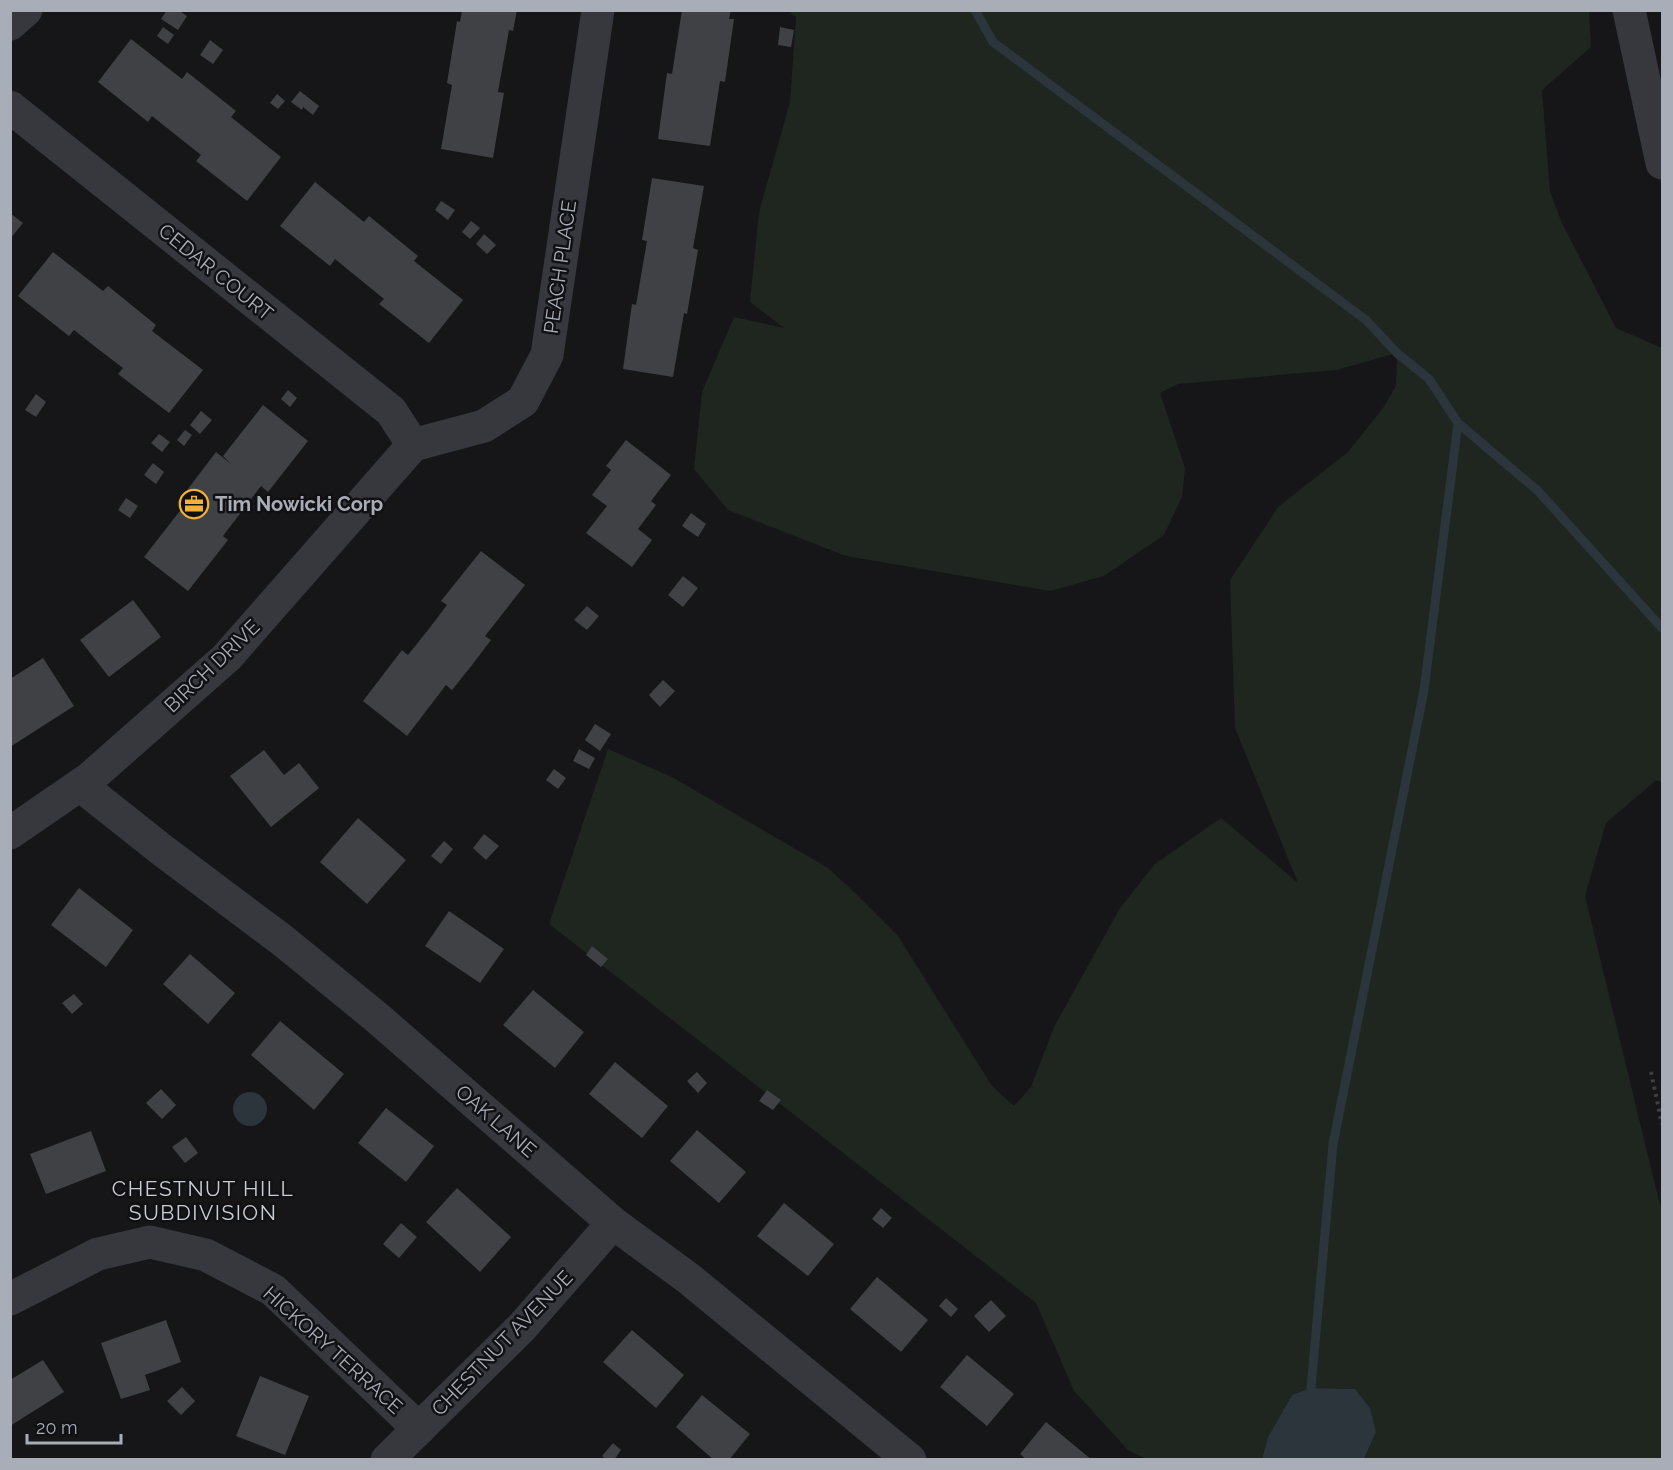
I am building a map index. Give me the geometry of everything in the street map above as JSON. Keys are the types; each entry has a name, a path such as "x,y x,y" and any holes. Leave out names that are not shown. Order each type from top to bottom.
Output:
{"street":[{"path":"10,24 26,10"},
{"name":"PEACH PLACE","path":"413,445 484,426 523,401 547,355 598,10"},
{"path":"1629,10 1662,163"},
{"name":"CEDAR COURT","path":"10,107 391,411 413,445"},
{"name":"BIRCH DRIVE","path":"10,833 90,778 227,657 413,445"},
{"name":"OAK LANE","path":"80,785 282,940 375,1016 614,1223 688,1278 910,1460"},
{"name":"CHESTNUT AVENUE","path":"387,1460 522,1327 614,1223"},
{"name":"HICKORY TERRACE","path":"10,1299 98,1254 150,1242 206,1255 273,1290 419,1429"}],"path":[{"path":"1651,1072 1662,1124"}],"shaded area":[{"path":"788,11 1589,11 1591,47 1542,90 1550,192 1562,223 1616,328 1662,348 1662,781 1655,781 1606,823 1585,896 1662,1211 1662,1459 1364,1459 1376,1432 1370,1408 1355,1389 1311,1388 1292,1395 1268,1437 1262,1459 1146,1459 1128,1450 1074,1391 1036,1303 549,924 608,749 672,777 828,868 898,936 992,1086 1014,1106 1031,1087 1054,1027 1120,908 1155,864 1221,818 1298,883 1235,728 1230,580 1278,507 1348,452 1383,408 1396,386 1397,353 1336,370 1178,384 1160,393 1185,468 1182,497 1164,535 1104,576 1050,591 846,556 728,510 694,469 702,392 734,317 784,328 750,302 759,212 790,102 796,17"},
{"path":"250,1092 262,1097 267,1109 262,1121 250,1126 238,1121 233,1109 238,1097"},
{"path":"1311,1388 1355,1389 1370,1408 1376,1432 1364,1459 1262,1459 1268,1437 1292,1395"}],"building":[{"path":"167,10 178,10 187,16 178,30 161,19"},
{"path":"462,10 517,10 513,31 509,30 498,92 504,93 493,158 441,149 452,85 447,83 457,21 460,22"},
{"path":"682,10 731,10 729,19 734,19 725,82 720,81 710,146 658,139 667,73 672,74"},
{"path":"163,27 174,35 168,44 157,36"},
{"path":"780,27 794,30 791,47 778,45"},
{"path":"131,39 182,79 187,72 236,111 231,117 281,157 247,201 196,161 201,155 152,116 148,122 98,82"},
{"path":"210,40 223,50 213,64 200,55"},
{"path":"300,91 319,106 313,115 303,107 302,110 291,102"},
{"path":"277,94 285,101 278,109 270,103"},
{"path":"652,178 704,186 693,248 698,250 673,377 623,369 632,304 636,305 647,241 642,240"},
{"path":"315,182 364,222 369,216 418,256 414,261 463,300 429,343 379,304 384,299 335,259 330,266 280,226"},
{"path":"441,201 455,210 448,220 435,210"},
{"path":"10,213 23,223 10,239"},
{"path":"471,221 480,228 470,239 462,232"},
{"path":"484,234 496,245 487,254 476,244"},
{"path":"53,252 103,291 108,286 156,325 152,331 203,370 169,413 118,374 123,368 74,330 69,336 18,296"},
{"path":"288,390 297,398 290,407 281,399"},
{"path":"36,394 46,402 36,417 25,410"},
{"path":"263,405 308,441 268,492 261,486 223,536 228,540 188,591 144,557 183,507 178,502 216,452 231,464 223,456"},
{"path":"201,411 212,420 200,434 190,425"},
{"path":"185,430 192,435 184,446 177,440"},
{"path":"159,434 170,442 162,452 151,443"},
{"path":"626,440 671,475 651,501 656,505 638,529 652,540 632,567 586,533 607,506 592,495 611,470 606,466"},
{"path":"153,463 164,472 156,484 144,475"},
{"path":"126,498 138,506 130,518 118,510"},
{"path":"691,513 706,524 698,537 682,526"},
{"path":"481,551 525,585 485,636 491,640 472,665 452,690 446,685 407,736 363,701 402,650 408,655 428,630 447,605 441,601"},
{"path":"683,576 698,588 683,607 668,595"},
{"path":"133,600 161,637 109,677 80,640"},
{"path":"587,606 599,616 587,630 574,620"},
{"path":"43,658 74,706 10,747 10,679"},
{"path":"663,680 675,691 660,707 649,695"},
{"path":"595,724 611,734 600,751 585,740"},
{"path":"579,749 595,758 589,769 573,761"},
{"path":"264,750 284,775 299,763 319,788 271,827 230,776"},
{"path":"554,769 566,778 558,789 546,780"},
{"path":"358,818 406,860 367,904 320,862"},
{"path":"484,834 499,846 486,860 473,848"},
{"path":"444,841 453,849 441,864 431,856"},
{"path":"79,888 133,930 106,967 51,925"},
{"path":"449,911 504,949 480,983 425,946"},
{"path":"592,946 608,959 601,967 586,955"},
{"path":"190,954 235,993 208,1024 163,984"},
{"path":"533,990 584,1032 555,1068 503,1025"},
{"path":"74,994 83,1004 72,1014 62,1003"},
{"path":"280,1021 344,1074 314,1110 251,1055"},
{"path":"615,1062 668,1106 642,1138 589,1094"},
{"path":"697,1072 707,1083 698,1093 687,1081"},
{"path":"161,1089 176,1105 162,1119 146,1103"},
{"path":"767,1090 781,1100 773,1110 759,1101"},
{"path":"386,1108 434,1146 406,1182 358,1143"},
{"path":"697,1130 746,1172 719,1203 670,1161"},
{"path":"91,1131 106,1171 46,1194 30,1154"},
{"path":"186,1137 198,1153 185,1163 172,1147"},
{"path":"457,1188 511,1237 480,1272 426,1222"},
{"path":"784,1203 834,1244 808,1276 757,1236"},
{"path":"881,1208 892,1218 883,1228 872,1219"},
{"path":"401,1223 417,1237 399,1258 383,1244"},
{"path":"877,1277 928,1320 901,1352 850,1309"},
{"path":"946,1298 958,1309 951,1317 939,1306"},
{"path":"991,1300 1006,1316 989,1332 974,1316"},
{"path":"166,1320 181,1362 145,1375 150,1390 121,1399 101,1343"},
{"path":"632,1330 684,1375 656,1408 603,1362"},
{"path":"967,1355 1014,1394 987,1426 940,1387"},
{"path":"43,1360 64,1392 10,1426 10,1380"},
{"path":"260,1376 309,1396 285,1455 236,1436"},
{"path":"182,1387 195,1401 181,1415 167,1401"},
{"path":"702,1395 750,1434 729,1460 714,1460 676,1427"},
{"path":"1046,1422 1092,1460 1027,1460 1020,1454"},
{"path":"613,1443 621,1450 614,1460 607,1460 602,1456"}],"waterway":[{"path":"975,10 993,42 1366,320 1397,353 1429,379 1458,423 1538,491 1662,628"},
{"path":"1311,1388 1333,1144 1424,690 1458,423"}],"place":[{"name":"Tim Nowicki Corp","path":"194,504"}],"district":[{"name":"CHESTNUT HILL SUBDIVISION","path":"203,1200"}]}
